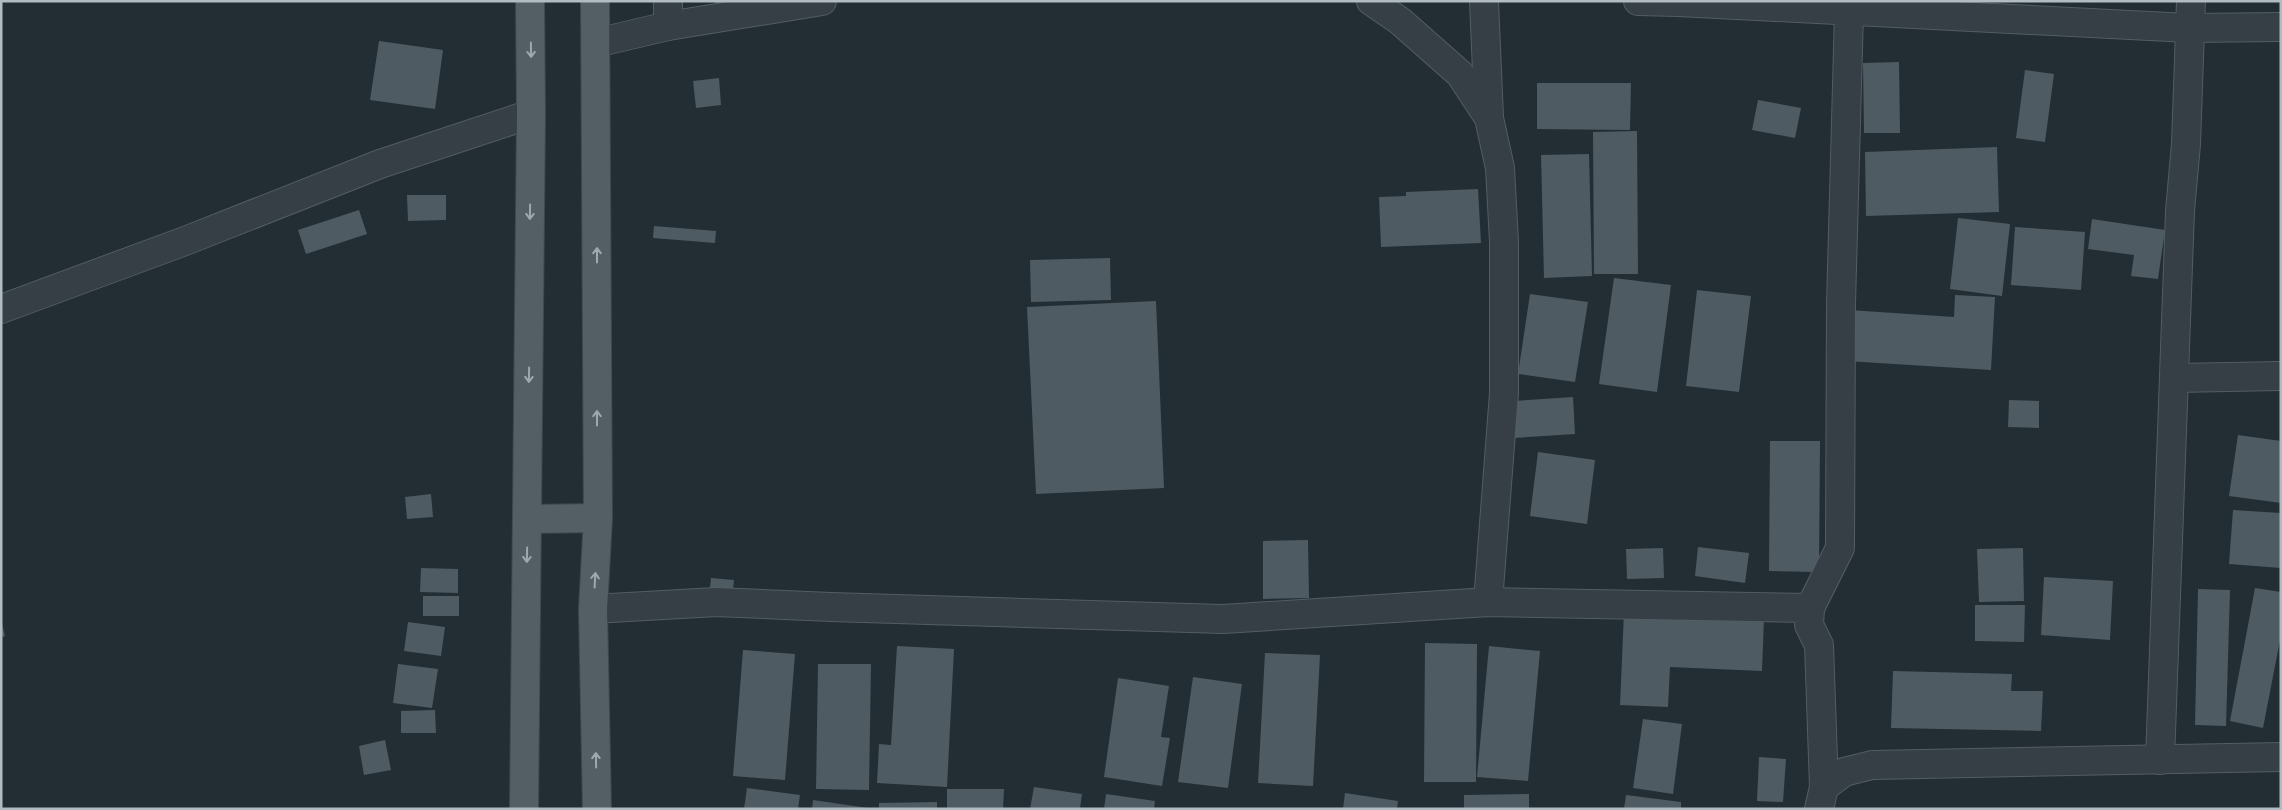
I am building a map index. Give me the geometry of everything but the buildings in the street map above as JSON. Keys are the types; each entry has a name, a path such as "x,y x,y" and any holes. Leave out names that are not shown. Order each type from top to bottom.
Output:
{"main road":[{"path":"524,809 532,114 530,1"},
{"path":"596,1 598,518 593,610 597,809"},
{"path":"527,520 598,518"}],"street":[{"path":"596,43 668,13 822,1"},
{"path":"1371,1 1400,21 1460,74 1489,118"},
{"path":"1484,1 1489,118 1500,168 1504,242 1505,328 1504,393 1488,602"},
{"path":"1638,1 2189,28 2281,27"},
{"path":"2160,760 2180,210 2186,144 2191,1"},
{"path":"1821,798 1819,645 1809,625 1810,608 1840,548 1842,304 1849,12"},
{"path":"1,309 185,241 380,164 532,114"},
{"path":"2175,378 2281,376"},
{"path":"593,610 716,602 1223,619 1488,602 1810,608"},
{"path":"1821,798 1844,772 1872,765 2281,757"}]}
